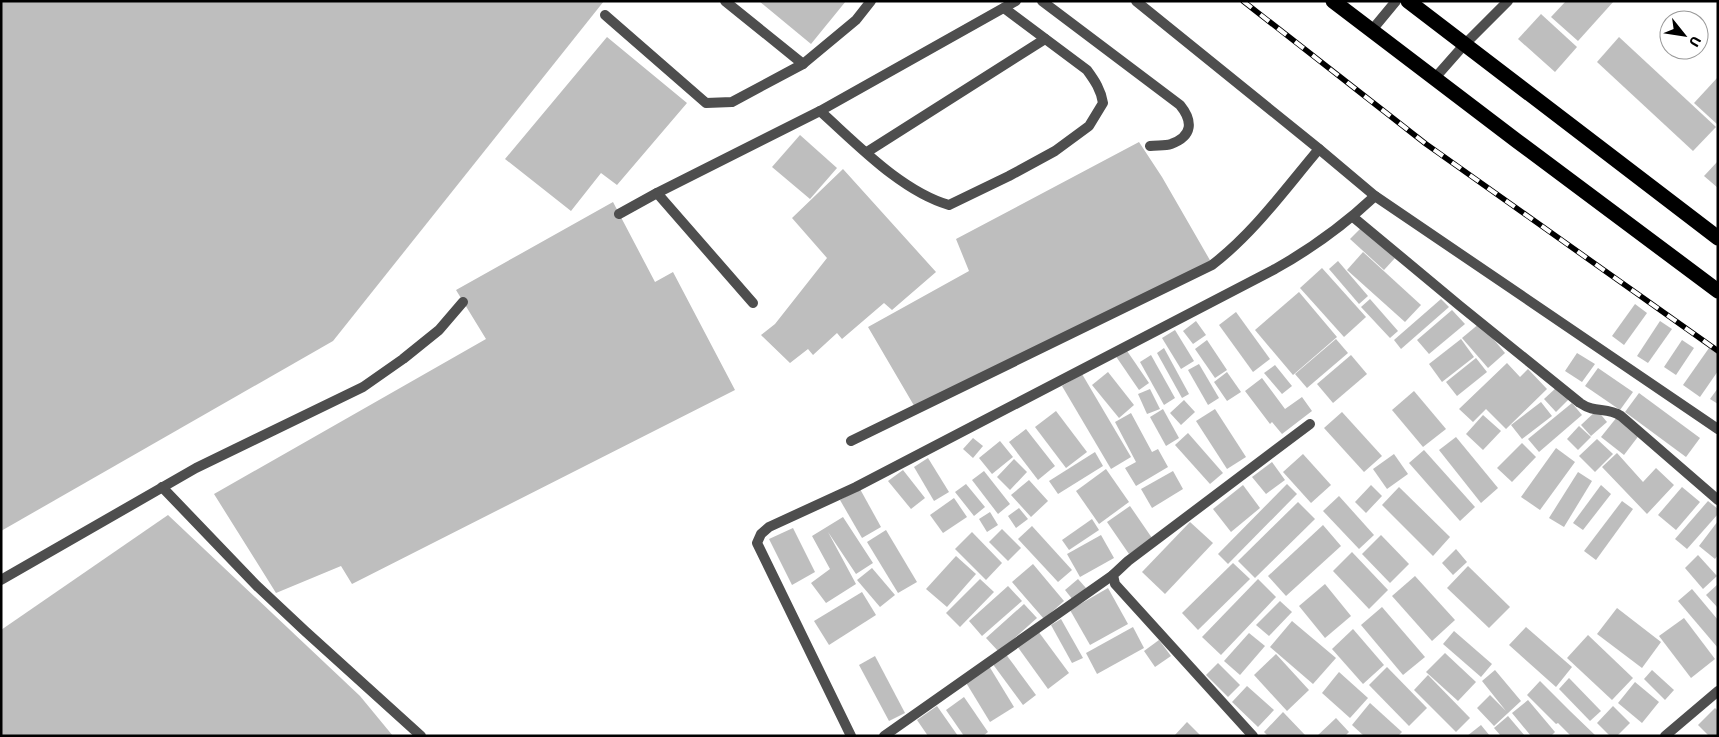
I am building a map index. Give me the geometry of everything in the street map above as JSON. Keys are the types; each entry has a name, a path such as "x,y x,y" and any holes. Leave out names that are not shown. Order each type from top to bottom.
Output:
{"highway":[{"path":"1333,1 1718,292"},
{"path":"1408,1 1718,238"}],"street":[{"path":"725,1 803,64"},
{"path":"605,15 706,104 732,102 803,64 856,20 871,1"},
{"path":"619,214 820,111 1016,1"},
{"path":"1042,1 1186,112 1190,121 1189,129 1182,137 1171,144 1150,146"},
{"path":"1136,1 1375,196 1718,429"},
{"path":"1372,30 1396,1"},
{"path":"1434,79 1464,45 1508,1"},
{"path":"820,111 901,182 935,201 949,205 1055,151 1089,126 1103,103 1096,82 1088,70 1004,8"},
{"path":"867,152 1045,39"},
{"path":"851,442 1212,265 1232,250 1247,235 1319,149"},
{"path":"657,193 753,303"},
{"path":"851,736 757,543 761,534 769,527 856,487 1276,270 1353,217 1375,196"},
{"path":"1353,217 1580,403 1589,409 1615,412 1621,416 1718,500"},
{"path":"1,580 204,464 363,387 403,359 439,330 463,302"},
{"path":"884,736 1113,575 1128,561 1310,424"},
{"path":"162,487 305,632 421,736"},
{"path":"1113,575 1115,584 1253,736"},
{"path":"1665,736 1718,691"}],"building":[{"path":"1,1 604,1 333,341 1,531"},
{"path":"759,1 846,1 811,44"},
{"path":"1566,1 1614,1 1578,41 1551,17"},
{"path":"1541,14 1577,47 1555,72 1518,39"},
{"path":"607,37 687,103 617,185 601,173 571,211 505,159"},
{"path":"1619,37 1716,127 1693,151 1597,62"},
{"path":"1718,77 1718,125 1694,103"},
{"path":"800,135 837,168 810,199 772,167"},
{"path":"1139,142 1162,177 1211,262 916,409 868,327 969,271 956,239"},
{"path":"1718,161 1718,188 1704,176"},
{"path":"843,169 936,272 892,310 884,303 842,339 837,333 813,355 808,349 790,363 761,335 775,324 827,258 792,218"},
{"path":"613,202 655,282 673,272 735,390 352,584 341,566 276,593 214,494 486,339 456,290"},
{"path":"1362,227 1395,258 1384,270 1350,239"},
{"path":"1363,252 1421,305 1405,322 1347,270"},
{"path":"1338,261 1368,296 1359,304 1329,269"},
{"path":"1322,268 1366,317 1344,337 1300,288"},
{"path":"1299,292 1337,337 1293,375 1255,330"},
{"path":"1370,299 1398,331 1390,338 1361,307"},
{"path":"1441,299 1449,307 1401,349 1394,340"},
{"path":"1635,304 1647,313 1624,345 1612,336"},
{"path":"1452,310 1465,324 1429,354 1417,340"},
{"path":"1236,312 1270,359 1253,372 1219,325"},
{"path":"1196,321 1206,335 1193,344 1183,331"},
{"path":"1660,321 1672,329 1648,363 1637,356"},
{"path":"1480,323 1505,353 1488,368 1462,338"},
{"path":"1175,330 1194,361 1181,369 1162,338"},
{"path":"1336,339 1348,353 1307,388 1295,374"},
{"path":"1461,339 1474,357 1442,382 1429,364"},
{"path":"1207,340 1227,370 1215,378 1195,349"},
{"path":"1682,340 1694,348 1676,375 1664,367"},
{"path":"1125,348 1149,383 1139,390 1115,355"},
{"path":"1164,348 1189,394 1182,398 1157,353"},
{"path":"1709,348 1718,354 1718,371 1700,397 1683,385"},
{"path":"1577,353 1595,364 1582,382 1565,371"},
{"path":"1151,355 1175,398 1164,405 1140,362"},
{"path":"1351,355 1367,374 1333,403 1317,384"},
{"path":"1476,358 1487,372 1457,396 1446,382"},
{"path":"1507,363 1520,377 1528,369 1547,389 1506,429 1486,409 1473,422 1459,409"},
{"path":"1199,364 1219,398 1208,405 1188,370"},
{"path":"1275,365 1292,386 1282,394 1264,373"},
{"path":"1598,368 1633,392 1620,410 1585,386"},
{"path":"1108,372 1134,405 1119,418 1092,385"},
{"path":"1227,372 1241,392 1227,401 1214,382"},
{"path":"1082,374 1131,457 1111,469 1062,386"},
{"path":"1262,378 1285,409 1302,397 1312,411 1282,434 1272,422 1270,424 1245,391"},
{"path":"1557,387 1569,399 1556,412 1544,399"},
{"path":"1718,388 1718,404 1710,399"},
{"path":"1150,389 1160,409 1147,414 1138,394"},
{"path":"1414,391 1446,429 1423,447 1392,410"},
{"path":"1639,393 1700,438 1686,457 1625,412"},
{"path":"1184,400 1195,412 1181,425 1170,413"},
{"path":"1541,402 1552,416 1522,439 1511,425"},
{"path":"1572,403 1582,415 1539,452 1528,439"},
{"path":"1163,409 1179,438 1166,446 1150,417"},
{"path":"1215,409 1246,457 1227,469 1196,421"},
{"path":"1597,410 1607,422 1591,436 1581,425"},
{"path":"1056,411 1087,452 1066,468 1035,427"},
{"path":"1342,412 1382,456 1364,472 1324,428"},
{"path":"1131,413 1152,452 1158,449 1168,467 1136,486 1125,468 1136,462 1115,422"},
{"path":"1483,415 1501,431 1483,450 1466,434"},
{"path":"1617,417 1640,434 1624,455 1601,437"},
{"path":"1579,426 1591,437 1578,450 1567,439"},
{"path":"1026,429 1055,466 1038,480 1009,442"},
{"path":"1188,433 1223,473 1210,484 1175,445"},
{"path":"1456,437 1498,488 1481,503 1439,450"},
{"path":"973,438 983,446 973,458 963,449"},
{"path":"1597,439 1613,454 1595,472 1579,456"},
{"path":"1000,441 1013,457 992,474 979,458"},
{"path":"1522,443 1536,457 1512,482 1497,468"},
{"path":"1556,448 1575,462 1540,510 1521,497"},
{"path":"1424,450 1475,507 1460,521 1409,463"},
{"path":"1095,452 1103,466 1058,494 1049,481"},
{"path":"1617,453 1643,482 1656,468 1674,485 1647,514 1602,467"},
{"path":"1303,454 1331,485 1311,503 1283,472"},
{"path":"1394,454 1408,474 1387,489 1373,469"},
{"path":"928,458 949,492 934,501 914,467"},
{"path":"1014,459 1027,472 1010,490 997,477"},
{"path":"1272,462 1285,480 1266,494 1252,477"},
{"path":"1106,469 1129,502 1099,524 1076,491"},
{"path":"903,470 925,498 911,509 888,481"},
{"path":"984,471 1010,504 998,514 972,480"},
{"path":"1173,471 1183,489 1152,508 1141,489"},
{"path":"1578,472 1592,481 1564,527 1549,518"},
{"path":"1029,480 1048,501 1031,517 1011,495"},
{"path":"966,484 985,507 974,516 955,492"},
{"path":"1287,484 1297,494 1228,564 1218,554"},
{"path":"1243,485 1260,508 1231,532 1213,509"},
{"path":"1371,485 1382,496 1366,513 1355,502"},
{"path":"1601,485 1611,494 1583,530 1573,523"},
{"path":"1399,487 1450,537 1433,556 1382,505"},
{"path":"1682,487 1700,502 1676,530 1658,515"},
{"path":"860,489 881,527 862,538 840,500"},
{"path":"1339,496 1374,535 1359,549 1323,511"},
{"path":"954,498 967,517 943,533 930,515"},
{"path":"1622,501 1633,509 1596,560 1584,551"},
{"path":"1708,501 1718,509 1718,514 1687,549 1675,539"},
{"path":"1298,502 1315,519 1255,578 1238,561"},
{"path":"1130,506 1152,538 1129,554 1107,522"},
{"path":"1019,508 1028,519 1016,528 1008,516"},
{"path":"990,512 998,525 987,532 979,519"},
{"path":"168,515 360,696 393,736 1,736 1,630"},
{"path":"843,517 873,563 856,574 828,532 856,584 826,603 811,583 830,569 812,536"},
{"path":"1092,519 1099,530 1069,550 1062,540"},
{"path":"1718,521 1718,555 1715,559 1699,546"},
{"path":"1190,522 1213,543 1165,594 1142,572"},
{"path":"1323,525 1341,546 1286,596 1268,576"},
{"path":"1032,526 1072,570 1058,582 1018,539"},
{"path":"793,528 815,572 792,585 769,539"},
{"path":"1002,529 1021,548 1008,561 989,542"},
{"path":"886,530 917,582 898,593 867,542"},
{"path":"972,532 1002,563 986,580 955,549"},
{"path":"1101,535 1114,558 1080,577 1067,554"},
{"path":"1381,535 1409,564 1390,583 1362,554"},
{"path":"1456,549 1467,562 1453,575 1442,563"},
{"path":"1352,552 1388,590 1369,609 1333,571"},
{"path":"1698,555 1717,576 1703,589 1685,568"},
{"path":"956,556 976,574 947,607 926,589"},
{"path":"1233,563 1250,579 1198,630 1182,613"},
{"path":"1033,564 1064,601 1044,619 1012,582"},
{"path":"1468,566 1510,607 1489,628 1447,588"},
{"path":"872,568 895,595 880,607 857,580"},
{"path":"1415,576 1455,620 1432,641 1392,596"},
{"path":"980,579 994,592 960,627 946,613"},
{"path":"1078,579 1086,588 1073,600 1065,590"},
{"path":"1258,579 1276,597 1221,655 1202,637"},
{"path":"1325,584 1351,616 1325,638 1299,606"},
{"path":"1718,584 1718,608 1706,595"},
{"path":"1008,586 1022,601 982,636 969,621"},
{"path":"1108,588 1128,624 1090,645 1070,610"},
{"path":"1692,589 1718,620 1718,648 1678,601"},
{"path":"862,592 876,615 829,645 814,621"},
{"path":"1280,601 1292,612 1269,636 1256,625"},
{"path":"1024,604 1037,618 999,652 986,638"},
{"path":"1382,607 1425,657 1403,675 1361,625"},
{"path":"1617,608 1661,642 1642,668 1597,634"},
{"path":"1684,618 1715,659 1691,678 1659,636"},
{"path":"1061,619 1083,658 1072,663 1051,625"},
{"path":"1292,621 1336,658 1313,684 1270,647"},
{"path":"1133,627 1144,648 1097,674 1086,653"},
{"path":"1526,627 1572,667 1556,687 1509,645"},
{"path":"1353,629 1384,665 1363,684 1332,649"},
{"path":"1038,631 1069,673 1048,689 1017,646"},
{"path":"1454,631 1492,664 1481,677 1443,644"},
{"path":"1249,633 1265,646 1240,675 1224,661"},
{"path":"1588,635 1633,678 1612,700 1567,658"},
{"path":"1159,640 1171,656 1155,667 1144,651"},
{"path":"1005,653 1036,695 1023,705 992,663"},
{"path":"1445,653 1476,682 1458,701 1426,672"},
{"path":"1276,654 1309,690 1287,711 1254,675"},
{"path":"875,656 905,713 889,721 859,665"},
{"path":"1218,663 1240,685 1228,697 1206,675"},
{"path":"989,666 1014,707 990,722 965,681"},
{"path":"1387,667 1427,708 1409,726 1369,685"},
{"path":"1495,670 1521,701 1494,726 1477,708 1490,695 1506,711 1482,681"},
{"path":"1652,670 1674,690 1665,700 1644,679"},
{"path":"1339,672 1368,698 1350,718 1322,693"},
{"path":"1428,675 1470,718 1456,732 1414,690"},
{"path":"1569,678 1601,711 1590,721 1559,689"},
{"path":"1540,681 1596,736 1571,736 1558,723 1556,724 1527,695"},
{"path":"1635,682 1659,702 1642,723 1618,703"},
{"path":"1247,686 1274,710 1258,727 1232,702"},
{"path":"964,697 988,732 983,736 964,736 946,710"},
{"path":"1528,700 1555,732 1551,736 1531,736 1512,713"},
{"path":"1370,703 1402,732 1398,736 1364,736 1352,725"},
{"path":"937,706 958,736 928,736 917,720"},
{"path":"1613,706 1630,723 1617,736 1610,736 1597,723"},
{"path":"1715,708 1718,711 1718,736 1709,736 1698,725"},
{"path":"1283,712 1306,736 1268,736 1264,732"},
{"path":"1508,716 1525,736 1501,736 1494,728"},
{"path":"1336,718 1349,732 1345,736 1317,736"},
{"path":"1187,722 1201,736 1174,736"},
{"path":"1481,725 1490,736 1467,736"}],"railway":[{"path":"1243,1 1426,144 1718,351"}]}
